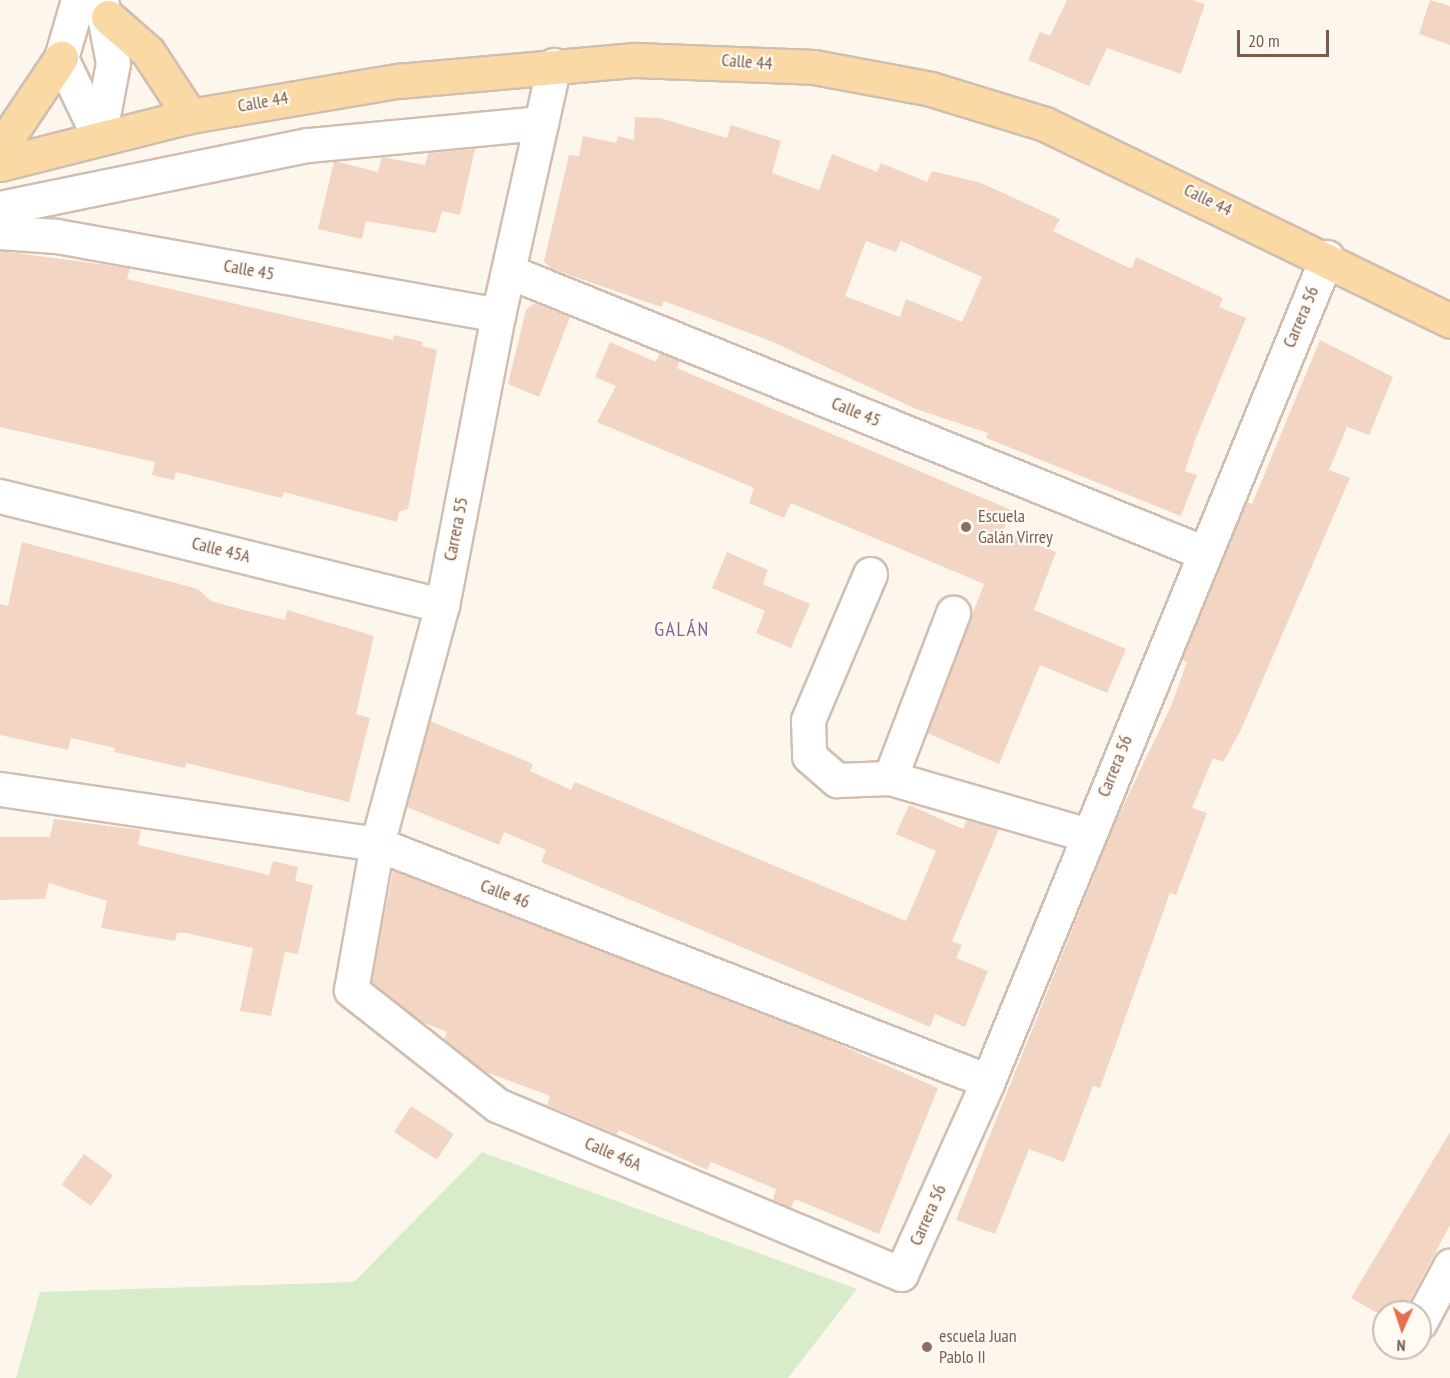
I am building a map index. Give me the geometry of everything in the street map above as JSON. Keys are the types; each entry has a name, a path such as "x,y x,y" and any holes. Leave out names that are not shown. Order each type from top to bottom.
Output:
{"main road":[{"path":"105,8 148,52 190,116"},
{"path":"0,148 61,58"},
{"name":"Calle 44","path":"0,164 99,137 190,116 398,81 554,65 754,61 932,89 1045,124 1327,257 1450,321"}],"street":[{"path":"78,0 61,58 99,137"},
{"path":"99,137 113,63 105,8"},
{"name":"Carrera 55","path":"351,990 377,844 442,604 498,315 510,272 554,65"},
{"path":"0,208 308,145 541,123"},
{"name":"Calle 45","path":"0,232 56,236 498,315"},
{"name":"Carrera 56","path":"901,1274 988,1082 1202,552 1327,257"},
{"name":"Calle 45","path":"510,272 1202,552"},
{"name":"Calle 45A","path":"0,496 442,604"},
{"path":"870,574 808,720 809,756 837,780 890,778 1087,835"},
{"path":"890,778 953,613"},
{"name":"Calle 46","path":"0,789 377,844 988,1082"},
{"name":"Calle 46A","path":"351,990 497,1105 901,1274"},
{"path":"1432,1300 1450,1266"}],"green space":[{"path":"482,1152 857,1289 788,1378 16,1378 40,1292 354,1282"}],"building":[{"path":"1067,0 1192,0 1205,4 1181,74 1107,48 1089,86 1028,60 1040,32 1050,36"},
{"path":"1430,0 1450,6 1450,45 1419,34"},
{"path":"635,117 660,118 727,138 731,125 781,141 772,173 819,190 832,154 877,172 881,163 927,182 932,171 981,183 1060,219 1053,231 1127,267 1132,268 1136,257 1223,298 1219,307 1246,318 1195,440 1185,471 1197,475 1181,516 986,438 988,433 916,409 773,342 664,301 661,307 550,268 544,261 569,155 579,156 583,136 616,143 618,136 634,140","holes":["866,241 896,252 901,241 982,277 962,322 906,299 900,317 845,296"]},
{"path":"475,149 460,215 442,211 436,233 366,221 362,239 318,229 334,161 378,172 382,157 425,165 428,153"},
{"path":"0,251 130,268 127,279 393,340 394,335 423,342 422,346 437,350 408,509 399,512 397,522 284,492 282,498 176,472 174,480 152,475 155,462 0,427"},
{"path":"534,303 570,317 539,397 508,384 526,310"},
{"path":"1320,340 1393,377 1369,435 1347,427 1329,470 1350,478 1240,732 1223,762 1213,758 1192,808 1207,813 1176,895 1170,893 1100,1088 1093,1086 1064,1162 1029,1149 995,1234 956,1220 1114,825 1171,706 1187,662 1181,660 1246,502 1252,504"},
{"path":"610,342 656,362 660,353 680,361 677,368 1011,510 1003,532 1056,552 1034,610 1126,649 1107,693 1040,665 999,764 927,733 984,584 791,503 784,518 749,503 754,488 597,422 616,386 595,377"},
{"path":"22,542 198,589 211,601 240,609 285,620 287,610 374,636 356,714 370,718 349,802 186,763 185,768 114,752 115,748 71,738 68,750 0,735 0,604 8,606"},
{"path":"727,552 768,570 763,584 810,604 791,648 756,633 765,611 712,588"},
{"path":"430,721 533,764 530,771 571,790 575,782 906,921 936,851 896,834 909,805 963,829 967,820 999,829 952,941 962,945 956,958 988,971 965,1027 935,1014 930,1027 541,862 546,850 504,832 499,845 407,807"},
{"path":"54,819 141,830 138,845 269,875 273,861 298,867 295,881 313,885 298,954 285,952 271,1016 240,1011 253,948 186,933 177,933 175,941 101,928 107,901 49,883 45,899 0,900 0,837 50,837"},
{"path":"393,870 813,1033 938,1088 879,1234 795,1199 791,1208 773,1200 776,1189 711,1162 707,1170 619,1130 616,1134 547,1105 550,1096 486,1072 444,1039 447,1032 422,1022 371,982"},
{"path":"411,1106 454,1134 437,1160 394,1132"},
{"path":"1450,1132 1450,1225 1410,1300 1372,1300 1372,1310 1351,1298"},
{"path":"84,1154 113,1175 91,1206 62,1185"}],"place":[{"name":"Escuela Galán Virrey","path":"966,527"},
{"name":"escuela Juan Pablo II","path":"927,1347"}],"district":[{"name":"GALÁN","path":"682,629"}]}
